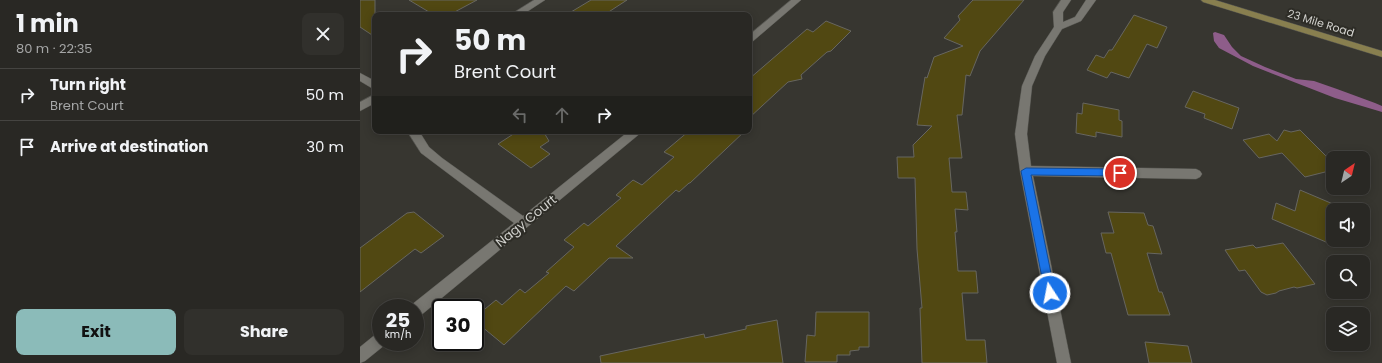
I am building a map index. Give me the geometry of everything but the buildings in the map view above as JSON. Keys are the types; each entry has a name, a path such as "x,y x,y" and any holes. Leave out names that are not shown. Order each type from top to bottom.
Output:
{"main road":[{"name":"23 Mile Road","path":"1206,0 1382,54"}],"street":[{"path":"520,12 540,0"},
{"path":"752,37 796,0"},
{"path":"1059,27 1058,12 1066,0"},
{"path":"1064,363 1026,171 1021,134 1023,101 1027,86 1040,56 1059,27 1078,19 1091,0"},
{"path":"360,76 372,84"},
{"path":"360,106 372,100"},
{"path":"414,134 425,150 524,223"},
{"name":"Nagy Court","path":"424,304 633,134"},
{"path":"1026,171 1196,174"},
{"path":"360,356 372,346"}],"shaded area":[{"path":"1215,32 1224,35 1232,47 1241,56 1296,79 1314,81 1375,103 1382,106 1382,112 1335,98 1253,66 1219,48 1214,41 1213,33"}],"route":[{"path":"1050,293 1026,171 1120,173"}]}
